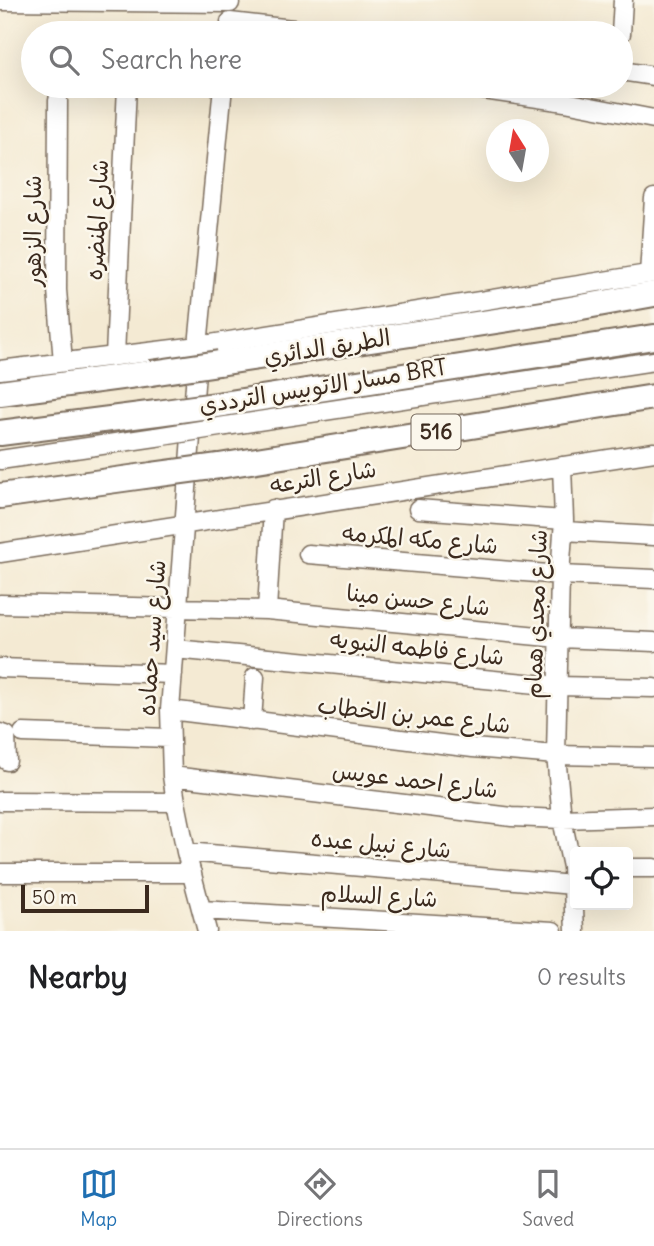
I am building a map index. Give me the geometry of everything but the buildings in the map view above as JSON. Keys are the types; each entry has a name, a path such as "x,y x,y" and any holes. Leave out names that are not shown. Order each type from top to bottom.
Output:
{"highway":[{"name":"الطريق الدائري","path":"0,393 548,313 652,281"},
{"name":"الطريق الدائري","path":"0,433 156,425 225,415 654,337"},
{"name":"516","path":"0,496 219,466 654,397"}],"street":[{"path":"622,21 623,0"},
{"path":"0,8 0,1 231,1 230,21"},
{"path":"633,73 654,76"},
{"name":"شارع المنضره","path":"115,356 126,98"},
{"name":"شارع سيد حماده","path":"207,931 176,802 169,738 198,346 222,98"},
{"path":"534,98 654,119"},
{"name":"شارع الزهور","path":"58,100 57,290 63,362"},
{"path":"0,370 198,346 652,281 654,198"},
{"name":"مسار الاتوبيس الترددي BRT","path":"225,415 654,361"},
{"path":"0,460 156,425"},
{"name":"شارع الترعه","path":"0,552 654,452"},
{"name":"شارع مجدي همام","path":"562,466 564,526 560,575 556,755 562,819 570,858"},
{"path":"268,610 273,509"},
{"path":"418,509 654,536"},
{"name":"شارع مكه المكرمه","path":"308,554 560,575 654,579"},
{"name":"شارع حسن مينا","path":"0,604 268,610 559,638 654,642"},
{"name":"شارع فاطمه النبويه","path":"175,649 557,686 654,688"},
{"path":"0,668 173,674"},
{"path":"252,721 255,677"},
{"name":"شارع عمر بن الخطاب","path":"170,710 473,748 556,755 654,757"},
{"path":"0,733 6,735 6,761"},
{"path":"23,733 169,738"},
{"name":"شارع احمد عويس","path":"172,776 512,817 562,819 654,816"},
{"path":"0,801 176,802"},
{"name":"شارع نبيل عبده","path":"186,852 570,873"},
{"path":"633,868 654,868"},
{"path":"0,873 192,873"},
{"name":"شارع السلام","path":"202,910 553,931"},
{"name":"شارع مجدي همام","path":"574,910 575,931"}]}
